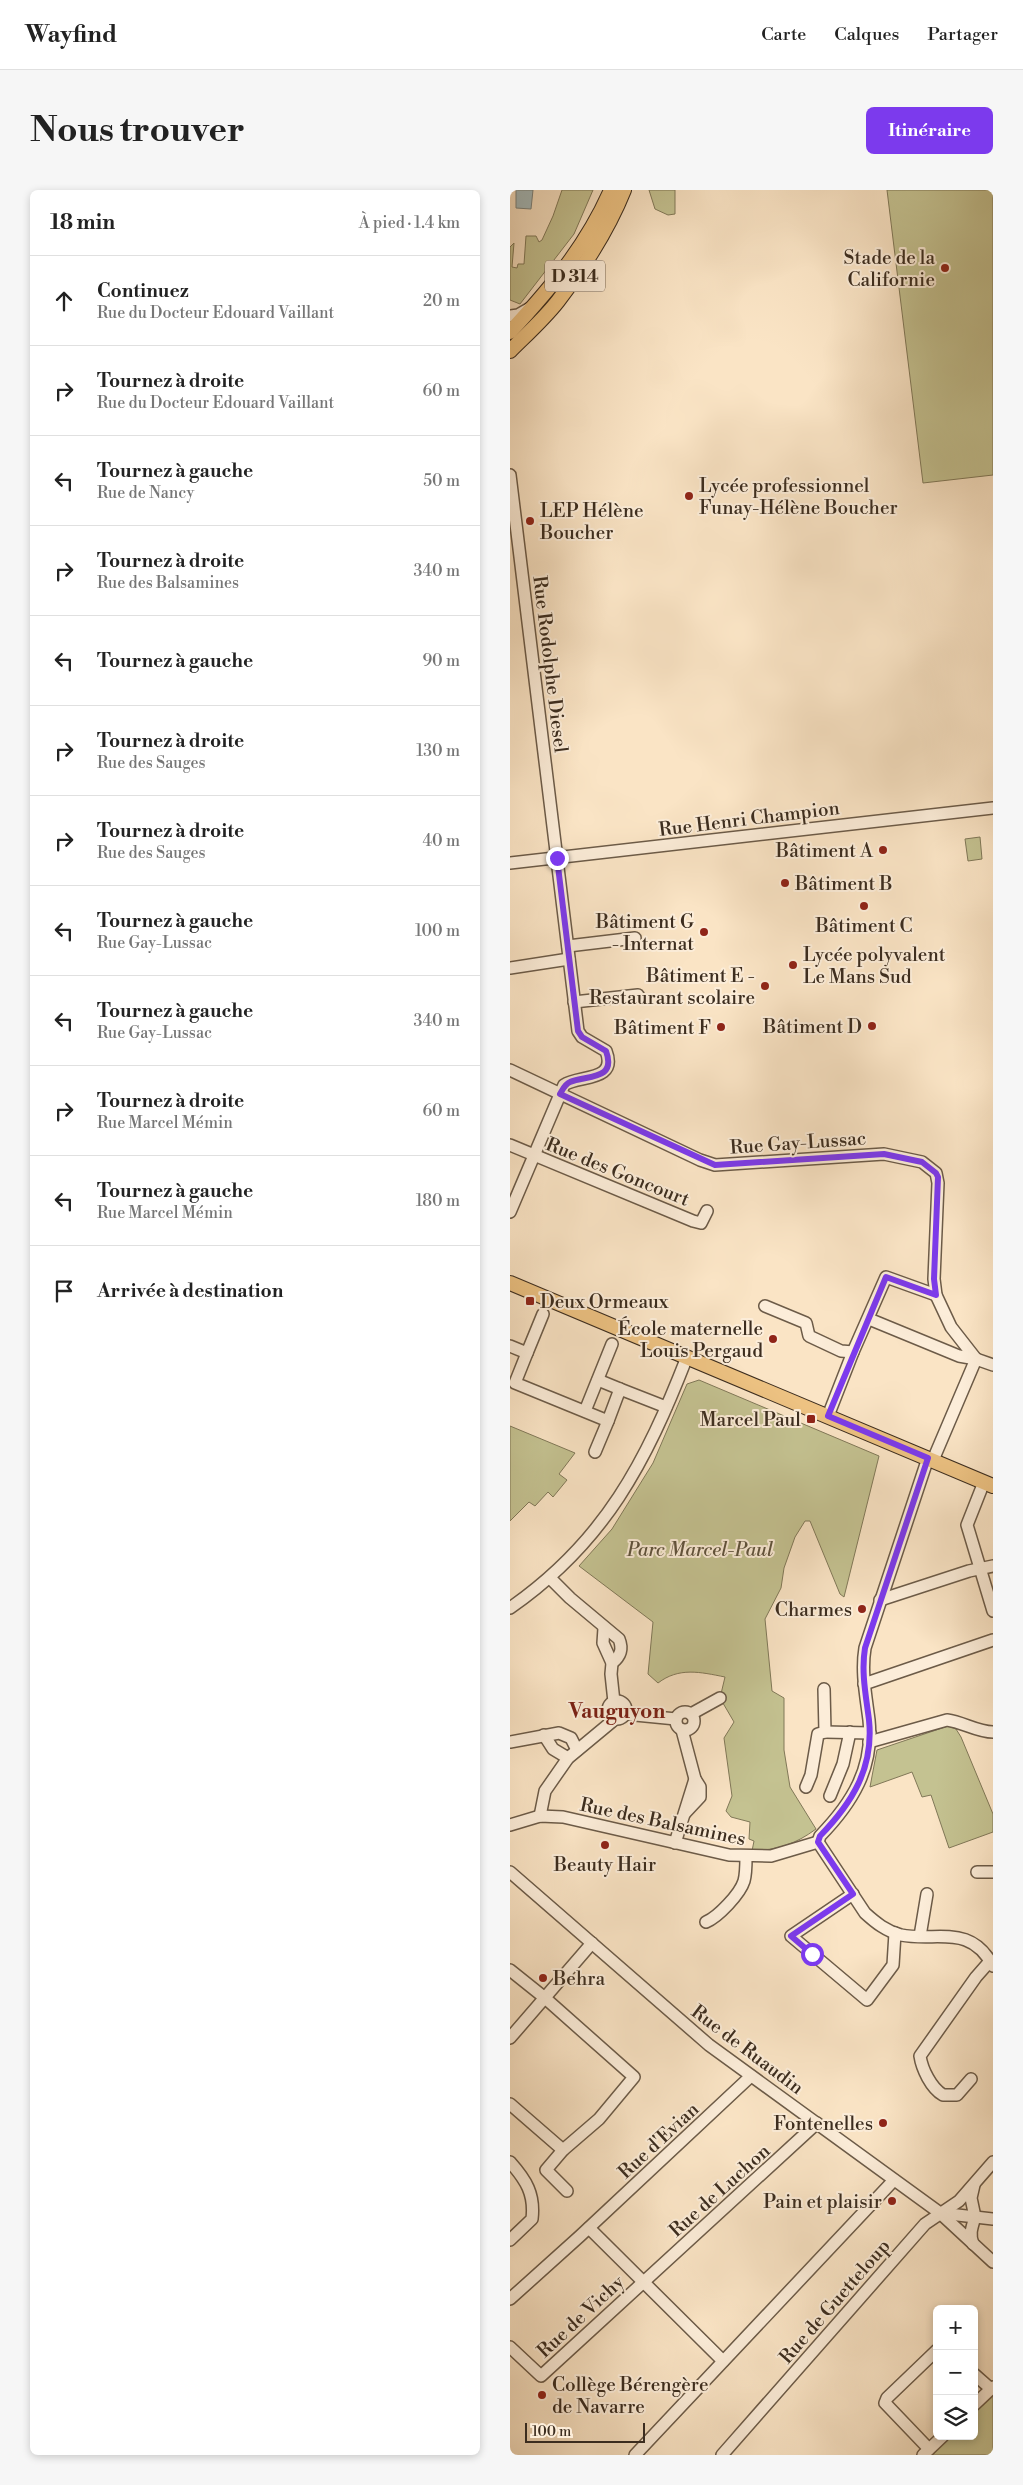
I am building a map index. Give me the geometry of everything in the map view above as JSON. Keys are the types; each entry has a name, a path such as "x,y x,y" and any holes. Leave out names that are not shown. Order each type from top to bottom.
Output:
{"main road":[{"name":"D 314","path":"510,332 562,274 584,242 611,190"},
{"name":"D 314","path":"510,351 557,303 590,255 616,211 624,190"},
{"path":"510,1283 988,1484"}],"street":[{"path":"510,316 526,311 537,302"},
{"name":"Rue Rodolphe Diesel","path":"510,474 513,522 578,1031 582,1037 606,1051 608,1063 601,1074 571,1081 564,1086 560,1094"},
{"name":"Rue Henri Champion","path":"510,863 993,808"},
{"path":"568,946 635,938"},
{"path":"510,968 569,959"},
{"path":"574,1002 638,995"},
{"name":"Rue Gay-Lussac","path":"510,1070 715,1165 884,1154 922,1162 936,1173 938,1183 934,1279 936,1295 951,1328 976,1359"},
{"path":"510,1212 560,1094"},
{"name":"Rue des Goncourt","path":"510,1145 701,1223 708,1211"},
{"path":"828,1416 853,1352 886,1277 936,1295"},
{"path":"765,1306 806,1323 809,1336 841,1351 853,1352"},
{"path":"543,1314 515,1383 608,1421"},
{"path":"868,1319 959,1356 976,1359 993,1366"},
{"path":"585,1412 612,1344"},
{"path":"510,1346 527,1353"},
{"path":"510,1608 550,1578 584,1545 613,1509 645,1454 687,1357"},
{"path":"971,2079 957,2095 943,2095 933,2084 922,2065 920,2056 976,1977 992,1964 976,1946 962,1939 944,1935 920,1936 895,1933 874,1922 818,1842 820,1836 853,1796 866,1766 869,1738 864,1684 865,1648 930,1459 976,1359"},
{"path":"598,1380 666,1407"},
{"path":"595,1452 620,1389"},
{"path":"988,1484 967,1525 993,1611"},
{"path":"880,1600 993,1566"},
{"path":"550,1578 604,1628 619,1639 621,1644 618,1658 612,1662"},
{"path":"604,1628 603,1643 612,1662 611,1674 614,1702 608,1710 610,1715 676,1719 683,1713 691,1714 720,1698"},
{"path":"864,1684 993,1640"},
{"path":"824,1689 825,1732"},
{"path":"682,1730 688,1730 694,1725 691,1714"},
{"path":"540,1816 545,1791 572,1754 620,1716"},
{"path":"675,1843 685,1813 700,1797 700,1787 695,1779 682,1730 677,1725 676,1719"},
{"path":"806,1787 811,1775 818,1734 825,1732 850,1732 869,1738 947,1720 958,1721 984,1732 993,1732"},
{"path":"830,1796 843,1764 850,1732"},
{"path":"510,1742 544,1736 565,1735 571,1738 572,1754"},
{"path":"544,1736 553,1748 572,1754"},
{"name":"Rue des Balsamines","path":"510,1825 540,1816 563,1818 746,1857 771,1856 818,1842"},
{"path":"706,1922 716,1918 741,1887 744,1880 746,1857"},
{"name":"Rue de Ruaudin","path":"510,1872 709,2045 940,2213 993,2262"},
{"path":"977,1872 993,1872"},
{"path":"853,1894 791,1936 867,2000 893,1965 895,1933"},
{"path":"920,1936 927,1894"},
{"path":"510,2038 592,1943"},
{"path":"510,1970 545,1998 634,2077 599,2119 563,2150 546,2170 567,2192"},
{"name":"Rue d'Evian","path":"510,2299 752,2076"},
{"path":"510,2104 563,2150"},
{"name":"Rue de Luchon","path":"644,2282 817,2123"},
{"path":"510,2162 531,2190 533,2208 532,2219 510,2240"},
{"name":"Rue de Guetteloup","path":"722,2455 925,2224 959,2201 993,2162"},
{"path":"634,2455 894,2180"},
{"path":"973,2244 971,2227 975,2217 971,2198 974,2185"},
{"path":"940,2213 993,2219"},
{"path":"589,2228 723,2361"},
{"name":"Rue de Vichy","path":"510,2346 541,2376 644,2282"},
{"path":"933,2354 887,2398 885,2403 926,2452 938,2440"},
{"path":"978,2377 992,2388 978,2401"}],"green space":[{"path":"562,190 593,190 574,234 520,304 510,300 510,247 514,243 512,267 517,268 518,264 524,264 526,236 536,236 539,242 542,240"},
{"path":"649,190 675,190 675,214 668,215 655,209"},
{"name":"Stade de la Californie","path":"887,190 993,190 993,475 923,483"},
{"path":"980,837 982,859 968,861 965,839"},
{"name":"Parc Marcel-Paul","path":"699,1380 879,1456 844,1597 840,1594 810,1521 805,1521 795,1537 784,1568 781,1588 765,1619 772,1691 784,1698 784,1750 790,1787 816,1829 801,1839 770,1849 752,1851 754,1841 749,1839 750,1822 731,1817 726,1811 732,1796 724,1738 734,1722 720,1698 725,1677 690,1672 674,1675 658,1683 648,1674 653,1622 579,1566 612,1529 653,1463 687,1384"},
{"path":"510,1426 575,1453 559,1474 567,1480 553,1497 548,1492 535,1506 529,1502 510,1521"},
{"path":"948,1726 956,1729 961,1737 993,1814 993,1832 949,1848 931,1795 922,1797 912,1772 870,1787 877,1750"},
{"path":"993,2387 993,2455 923,2455 939,2440 978,2440 978,2401"}],"water":[{"path":"516,190 533,190 531,209 516,208"}],"place":[{"name":"Stade de la Californie","path":"945,268"},
{"name":"Lycée professionnel Funay-Hélène Boucher","path":"689,496"},
{"name":"LEP Hélène Boucher","path":"530,521"},
{"name":"Bâtiment A","path":"883,850"},
{"name":"Bâtiment B","path":"785,883"},
{"name":"Bâtiment C","path":"864,906"},
{"name":"Bâtiment G - Internat","path":"704,932"},
{"name":"Lycée polyvalent Le Mans Sud","path":"793,965"},
{"name":"Bâtiment E - Restaurant scolaire","path":"765,986"},
{"name":"Bâtiment D","path":"872,1026"},
{"name":"Bâtiment F","path":"721,1027"},
{"name":"Deux Ormeaux","path":"530,1301"},
{"name":"École maternelle Louis Pergaud","path":"773,1339"},
{"name":"Marcel Paul","path":"811,1419"},
{"name":"Charmes","path":"862,1609"},
{"name":"Beauty Hair","path":"605,1845"},
{"name":"Behra","path":"543,1978"},
{"name":"Fontenelles","path":"883,2123"},
{"name":"Pain et plaisir","path":"892,2201"},
{"name":"Collège Bérengère de Navarre","path":"542,2395"}],"district":[{"name":"Vauguyon","path":"617,1711"}],"route":[{"path":"557,858 578,1031 582,1037 606,1051 608,1058 605,1070 601,1074 583,1080 571,1081 564,1086 560,1094 700,1160 715,1165 884,1154 922,1162 936,1173 938,1177 934,1279 936,1295 886,1277 853,1352 828,1416 928,1458 865,1648 863,1675 870,1733 866,1766 860,1784 847,1806 820,1836 818,1842 853,1894 791,1936 812,1954"}]}
